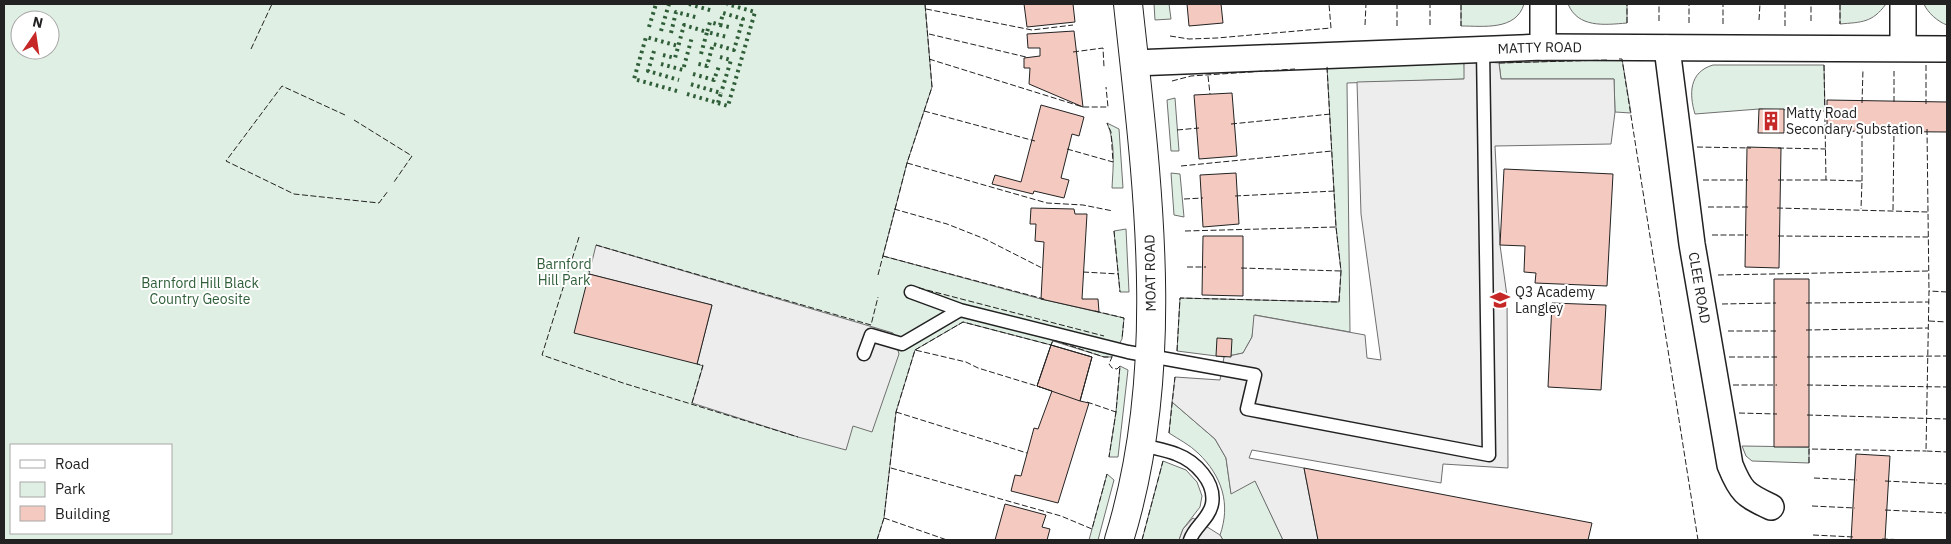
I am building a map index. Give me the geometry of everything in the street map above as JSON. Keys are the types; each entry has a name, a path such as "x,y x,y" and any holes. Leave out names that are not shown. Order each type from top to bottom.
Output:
{"street":[{"name":"MOAT ROAD","path":"1119,540 1129,508 1142,445 1151,357 1148,203 1128,4"},
{"path":"1543,4 1543,47"},
{"path":"1903,4 1903,48"},
{"name":"MATTY ROAD","path":"1134,63 1543,47 1947,49"},
{"name":"CLEE ROAD","path":"1667,48 1692,244 1730,465 1738,485 1750,498 1771,507"}],"lane":[{"path":"911,292 960,310 1151,357 1255,375 1247,409 1489,455 1483,50"},
{"path":"864,354 871,335 902,344 960,310"},
{"path":"1142,445 1177,454 1194,465 1210,482 1212,504 1204,521 1192,534 1190,540"}],"green space":[{"name":"Barnford Hill Park","path":"4,4 925,4 932,87 907,163 883,256 1041,299 1124,318 1122,339 1112,357 1104,357 1053,341 1051,345 963,322 915,350 896,412 884,518 877,540 4,540"},
{"path":"1154,4 1169,4 1171,19 1155,20"},
{"path":"1461,4 1524,4 1520,13 1506,23 1488,26 1461,26"},
{"path":"1568,4 1627,4 1627,23 1601,24 1585,21 1572,12"},
{"path":"1840,4 1886,4 1871,18 1854,23 1840,24"},
{"path":"1924,4 1947,4 1947,25 1933,16"},
{"path":"1622,59 1631,113 1615,112 1614,79 1501,79 1499,63"},
{"path":"1464,60 1465,79 1347,83 1350,332 1255,315 1252,337 1243,353 1224,357 1177,351 1180,298 1339,302 1341,271 1336,227 1327,67"},
{"path":"1713,65 1824,65 1825,111 1759,109 1695,114 1692,92 1695,78 1705,68"},
{"path":"1175,98 1179,151 1171,151 1167,100"},
{"path":"1107,123 1119,129 1123,188 1112,188 1113,147"},
{"path":"1171,173 1180,174 1184,217 1174,215"},
{"path":"1126,229 1129,292 1120,292 1114,231"},
{"path":"1120,366 1128,370 1118,457 1109,457 1116,412"},
{"path":"1172,402 1215,439 1226,458 1231,493 1255,480 1283,540 1223,540 1220,535 1225,512 1222,491 1213,471 1198,453 1169,433"},
{"path":"1742,446 1809,447 1809,463 1752,461 1746,456"},
{"path":"1163,461 1186,470 1197,482 1202,496 1200,507 1183,529 1179,540 1142,540"},
{"path":"1107,474 1114,480 1098,540 1089,540"}],"shaded area":[{"path":"1464,60 1499,63 1501,79 1614,79 1615,112 1611,144 1495,146 1500,245 1507,296 1508,468 1443,464 1441,483 1252,450 1249,458 1304,468 1318,540 1283,540 1255,481 1231,494 1226,458 1215,439 1172,402 1175,377 1220,380 1224,357 1243,353 1252,337 1254,315 1365,335 1367,358 1381,360 1361,214 1357,82 1464,79"},
{"path":"596,245 893,333 899,354 872,432 853,426 846,450 798,437 692,403 703,366 697,364 712,305 589,274"},
{"path":"1193,518 1220,535 1223,540 1179,540 1183,529"}],"building":[{"path":"1024,4 1073,4 1075,22 1027,27"},
{"path":"1187,4 1221,4 1223,23 1189,26"},
{"path":"1074,31 1083,107 1029,84 1030,68 1024,68 1024,58 1040,56 1040,48 1028,48 1027,34"},
{"path":"1232,93 1237,156 1199,159 1194,95"},
{"path":"1827,100 1947,102 1947,132 1827,131"},
{"path":"1041,105 1084,117 1079,136 1072,134 1061,178 1069,180 1064,198 1034,191 1033,194 992,184 995,175 1021,182"},
{"name":"Matty Road Secondary Substation","path":"1759,109 1784,109 1784,133 1758,133"},
{"path":"1747,147 1781,148 1779,268 1745,267"},
{"path":"1504,169 1613,174 1607,286 1535,283 1536,273 1524,272 1525,246 1500,245"},
{"path":"1236,173 1239,224 1203,227 1200,175"},
{"path":"1031,208 1074,209 1075,214 1087,214 1082,299 1098,299 1099,312 1041,299 1044,242 1035,241 1036,224 1030,224"},
{"path":"1203,236 1243,236 1243,296 1202,295"},
{"path":"589,274 712,305 697,364 574,333"},
{"path":"1774,279 1809,279 1809,447 1774,447"},
{"path":"1552,303 1606,305 1601,390 1548,387"},
{"path":"1217,338 1232,339 1231,357 1216,356"},
{"path":"1051,345 1092,357 1080,401 1089,403 1058,503 1011,491 1015,475 1021,476 1034,428 1038,429 1052,391 1037,386"},
{"path":"1051,345 1092,357 1080,401 1037,386"},
{"path":"1856,454 1890,456 1885,540 1851,540"},
{"path":"1304,468 1592,523 1588,540 1318,540"},
{"path":"1005,504 1046,515 1042,527 1050,529 1047,540 995,540"}],"hedge":[{"path":"649,27 656,4"},
{"path":"661,31 669,4"},
{"path":"689,4 713,11"},
{"path":"718,103 728,106 755,12 727,4"},
{"path":"671,33 676,12 699,18"},
{"path":"663,55 675,58 684,25 707,32 710,22 720,25 723,13 743,19 734,50 713,44 707,66 695,63"},
{"path":"720,25 729,27"},
{"path":"701,54 707,32 727,37"},
{"path":"677,91 634,79 646,37 678,46"},
{"path":"661,64 683,70 692,37"},
{"path":"654,51 648,71 679,80"},
{"path":"720,57 731,60 721,93"},
{"path":"693,74 714,80 719,66"},
{"path":"687,94 718,103 721,93 690,84"}],"fence":[{"path":"251,49 272,4"},
{"path":"878,275 907,163 932,87 925,4"},
{"path":"1170,36 1189,39 1217,38 1331,28 1329,4"},
{"path":"1365,25 1366,4"},
{"path":"1397,4 1397,26"},
{"path":"1430,4 1430,25"},
{"path":"1461,4 1461,26"},
{"path":"1627,4 1627,23"},
{"path":"1659,4 1659,21"},
{"path":"1689,4 1689,23"},
{"path":"1723,4 1723,24"},
{"path":"1759,20 1760,4"},
{"path":"1785,4 1785,26"},
{"path":"1811,4 1811,21"},
{"path":"1840,4 1840,24"},
{"path":"926,9 1032,30 1073,25"},
{"path":"929,34 1026,57"},
{"path":"1073,52 1103,48 1104,67"},
{"path":"929,59 1083,107 1108,107 1106,87"},
{"path":"1619,59 1622,59 1698,540"},
{"path":"1499,63 1607,60"},
{"path":"1824,65 1826,180 1862,181 1861,209"},
{"path":"1926,65 1926,104"},
{"path":"1177,351 1180,298 1339,302 1341,271 1336,227 1327,67 1329,67"},
{"path":"1172,81 1191,76 1295,69"},
{"path":"1862,103 1863,69"},
{"path":"1894,71 1894,102"},
{"path":"1208,76 1210,94"},
{"path":"345,115 282,86 226,161 294,194 379,203 388,191"},
{"path":"924,111 1035,141"},
{"path":"1231,124 1331,114"},
{"path":"354,120 412,156 394,182"},
{"path":"1067,149 1113,162 1111,132 1107,123"},
{"path":"1177,130 1199,128"},
{"path":"1862,128 1862,181"},
{"path":"1927,129 1928,212"},
{"path":"1893,210 1894,130"},
{"path":"1697,147 1751,148"},
{"path":"1778,148 1826,149"},
{"path":"1181,166 1332,151"},
{"path":"907,163 1047,203 1083,205 1113,211"},
{"path":"1703,180 1748,180"},
{"path":"1778,180 1826,180"},
{"path":"1235,196 1335,191"},
{"path":"1184,199 1203,198"},
{"path":"1708,207 1749,207"},
{"path":"1777,208 1928,212 1929,291"},
{"path":"894,209 947,224 985,239 1042,268"},
{"path":"1185,231 1336,227"},
{"path":"1114,231 1120,292"},
{"path":"1712,235 1748,235"},
{"path":"1778,236 1928,237"},
{"path":"579,237 542,355 623,383 798,437"},
{"path":"596,245 871,325 878,297"},
{"path":"883,256 1044,299"},
{"path":"571,264 589,267 589,274"},
{"path":"1187,267 1206,267"},
{"path":"1241,268 1341,271"},
{"path":"1718,275 1928,271"},
{"path":"1083,272 1119,274"},
{"path":"919,288 1104,336"},
{"path":"1947,292 1929,291 1926,451 1947,452"},
{"path":"1806,303 1929,302"},
{"path":"1722,304 1776,303"},
{"path":"1095,311 1124,318 1122,339"},
{"path":"1929,321 1947,322"},
{"path":"915,350 963,322 1051,345 1053,340 1104,357 1112,357 1109,364 1112,368 1117,369 1120,366 1116,412 1109,457"},
{"path":"1806,330 1928,328"},
{"path":"1728,331 1776,331"},
{"path":"877,540 884,518 896,412 915,350 966,362 978,368 1040,387"},
{"path":"1807,357 1947,356"},
{"path":"1729,357 1777,357"},
{"path":"692,403 703,365 697,364"},
{"path":"1169,433 1175,377"},
{"path":"1733,385 1777,385"},
{"path":"1807,385 1947,387"},
{"path":"1087,402 1116,412"},
{"path":"896,412 1027,453"},
{"path":"1739,413 1777,414"},
{"path":"1807,415 1947,419"},
{"path":"1809,463 1809,449 1926,451"},
{"path":"1142,540 1163,461"},
{"path":"891,468 1061,516 1092,529 1107,474"},
{"path":"1814,478 1857,480"},
{"path":"1885,481 1947,484"},
{"path":"1812,506 1855,508"},
{"path":"1885,510 1947,513"},
{"path":"884,518 947,540"},
{"path":"1813,535 1854,537"},
{"path":"1882,539 1909,540"}],"place":[{"name":"Matty Road Secondary Substation","path":"1771,121"},
{"name":"Q3 Academy Langley","path":"1500,300"}],"park label":[{"name":"Barnford Hill Black Country Geosite","path":"200,292"}]}
